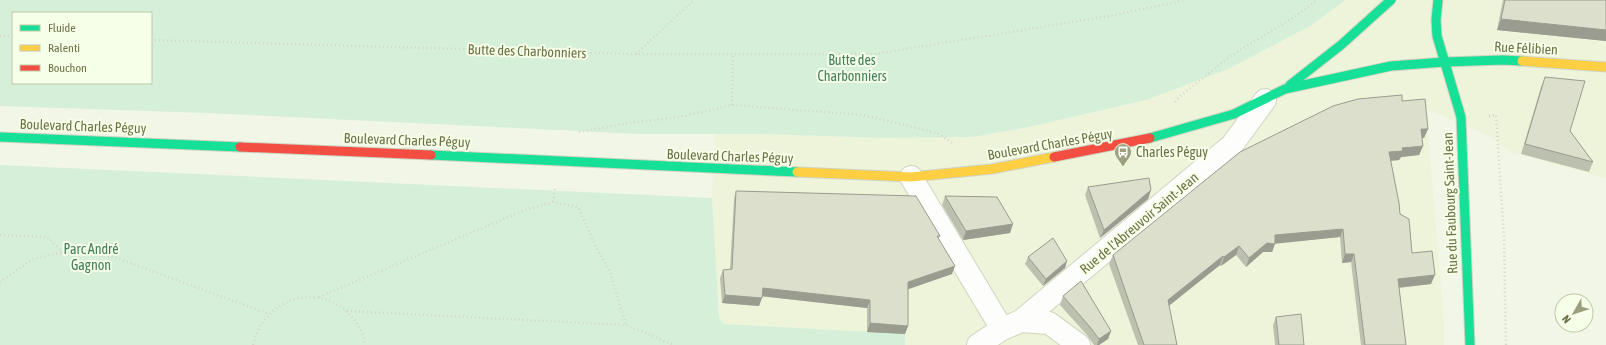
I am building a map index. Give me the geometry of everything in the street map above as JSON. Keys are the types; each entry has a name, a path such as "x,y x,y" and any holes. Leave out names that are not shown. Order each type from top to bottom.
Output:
{"main road":[{"path":"1285,89 1341,45 1391,0"},
{"name":"Rue du Faubourg Saint-Jean","path":"1438,0 1436,20 1437,36 1460,117 1470,345"},
{"name":"Rue Félibien","path":"1445,62 1503,60 1606,67"},
{"name":"Boulevard Charles Péguy","path":"0,137 559,160 632,166 911,177 992,169 1144,140 1234,114 1285,89 1391,66 1445,62"}],"street":[{"name":"Rue de l'Abreuvoir Saint-Jean","path":"978,345 1012,325 1232,145 1265,100"},
{"path":"911,177 1012,325 1049,324 1079,345"}],"path":[{"path":"636,54 694,0"},
{"name":"Butte des Charbonniers","path":"152,40 636,54 875,54 1109,16 1186,0"},
{"path":"1174,103 1179,97 1232,55 1296,16 1317,0"},
{"path":"0,36 12,36"},
{"path":"732,105 733,55"},
{"path":"553,202 564,135 623,124 679,117 732,105 863,115 937,133 956,145"},
{"path":"1496,115 1504,238 1506,345"},
{"path":"319,298 526,210 553,202 578,207 597,249 610,272 626,325"},
{"path":"0,235 47,237 63,252"},
{"path":"0,282 33,259 63,252 114,256 268,314"},
{"path":"253,345 258,328 268,314 283,303 301,297 319,298 332,302 347,311 357,322 365,345"},
{"path":"347,311 626,325 674,345"}],"shaded area":[{"path":"1345,0 1606,0 1606,178 1513,153 1487,135 1426,109 1444,326 1444,345 905,345 905,334 724,324 719,317 712,198 715,134 885,138 973,137 1029,127 1146,100 1228,69 1312,25"}],"green space":[{"name":"Butte des Charbonniers","path":"0,0 1345,0 1312,25 1228,69 1146,100 1029,127 973,137 885,138 762,134 639,134 208,113 0,106"},
{"name":"Parc André Gagnon","path":"0,165 712,198 719,317 724,324 905,334 905,345 0,345"}],"building":[{"path":"1505,0 1606,0 1606,30 1501,19"},
{"path":"1545,77 1585,81 1570,131 1593,162 1525,144"},
{"path":"1402,95 1402,101 1425,99 1428,129 1421,129 1423,146 1402,148 1403,151 1389,152 1400,214 1409,219 1412,253 1432,251 1435,275 1398,279 1406,345 1365,345 1354,254 1345,254 1343,229 1275,235 1275,244 1267,243 1249,258 1239,246 1224,257 1223,256 1168,300 1177,345 1144,345 1113,255 1240,152 1333,106 1358,99"},
{"path":"1149,178 1151,190 1104,230 1088,187"},
{"path":"736,191 916,196 940,236 937,236 955,266 908,282 908,326 870,323 870,300 763,288 762,298 725,295 723,270 732,269"},
{"path":"945,196 997,197 1013,224 966,231"},
{"path":"1053,238 1067,261 1046,279 1028,257"},
{"path":"1081,281 1111,331 1099,339 1063,296"},
{"path":"1301,314 1304,345 1279,345 1276,317"}],"traffic: fast":[{"path":"1290,85 1341,45 1391,0"},
{"path":"1438,0 1436,20 1437,36 1461,117 1470,345"},
{"path":"1150,138 1234,114 1285,89 1391,66 1445,62 1503,60 1522,61"},
{"path":"0,137 240,147"},
{"path":"431,155 797,172"}],"traffic: slow":[{"path":"1522,61 1606,67"},
{"path":"797,172 911,177 992,169 1054,157"}],"traffic: jam":[{"path":"1054,157 1150,138"},
{"path":"240,147 431,155"}],"place":[{"name":"Charles Péguy","path":"1123,167"}]}
